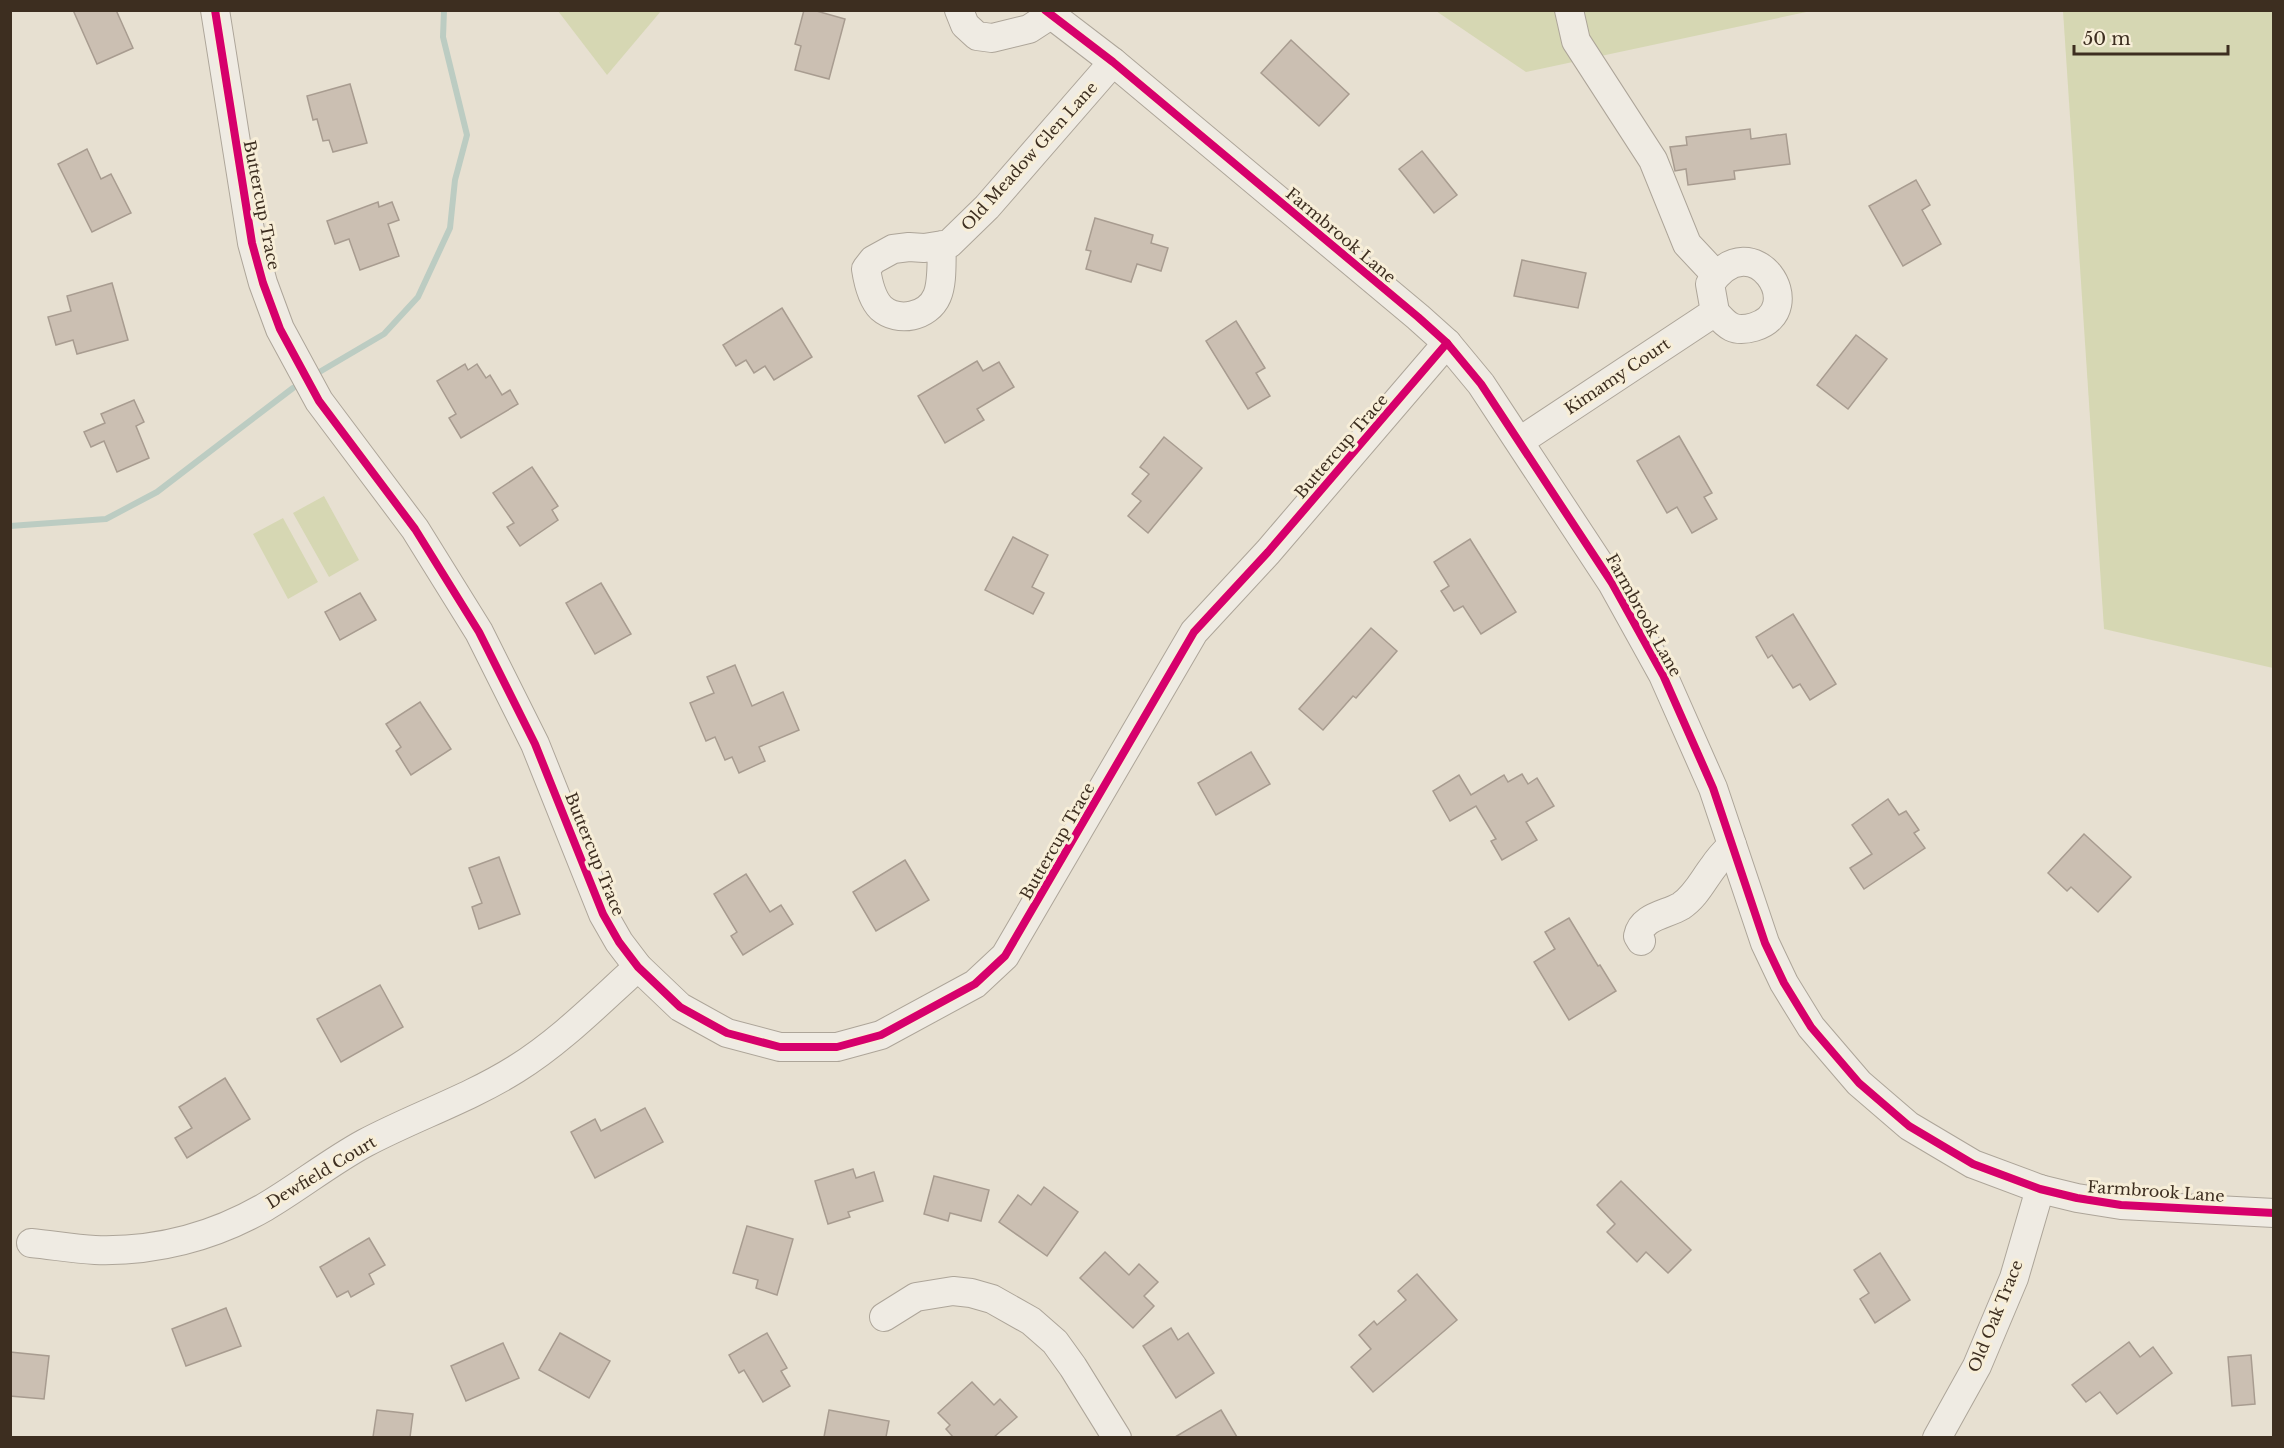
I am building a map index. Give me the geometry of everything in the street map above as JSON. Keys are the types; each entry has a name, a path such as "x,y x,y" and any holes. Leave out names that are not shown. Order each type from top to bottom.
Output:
{"street":[{"name":"Buttercup Trace","path":"214,10 252,243 263,283 280,329 319,401 415,529 479,632 535,744 603,914 619,942 638,967 680,1007 727,1033 780,1047 837,1047 881,1035 975,984 1005,957 1194,632 1268,552 1447,344"},
{"name":"Farmbrook Lane","path":"959,10 965,26 977,36 992,39 1029,29 1047,13 1113,62 1418,317 1447,344 1481,384 1612,583 1664,675 1713,788 1765,943 1784,983 1811,1027 1859,1083 1909,1126 1973,1164 2040,1189 2077,1198 2121,1204 2274,1212"},
{"path":"1569,10 1576,41 1653,160 1687,244 1716,275"},
{"name":"Old Meadow Glen Lane","path":"942,245 949,244 987,207 1113,62"},
{"path":"1748,262 1764,268 1778,294 1778,304 1771,317 1759,326 1734,330 1727,326 1715,312 1710,284 1721,269 1733,263 1748,262"},
{"name":"Kimamy Court","path":"1520,441 1715,312"},
{"path":"1641,941 1638,936 1639,929 1648,920 1684,904 1696,893 1715,864 1732,844"},
{"name":"Dewfield Court","path":"31,1243 94,1250 140,1249 190,1239 234,1224 364,1144 465,1098 516,1068 554,1042 638,967"},
{"name":"Old Oak Trace","path":"1937,1437 1977,1366 2014,1278 2040,1189"},
{"path":"884,1317 916,1297 953,1290 992,1299 1031,1321 1055,1342 1117,1437"}],"green space":[{"path":"558,11 661,11 607,75"},
{"path":"1436,11 1811,11 1526,72"},
{"path":"2063,11 2273,11 2273,668 2104,629"},
{"path":"324,496 359,560 329,577 293,513"},
{"path":"283,518 318,582 288,599 253,534"}],"building":[{"path":"73,10 116,10 133,48 97,64"},
{"path":"804,10 813,10 845,19 829,79 795,70 801,46 795,44"},
{"path":"1291,40 1349,94 1319,126 1261,73"},
{"path":"350,84 367,143 333,152 329,140 323,141 317,119 313,120 307,96"},
{"path":"1750,129 1751,139 1786,134 1790,164 1734,171 1735,179 1688,185 1686,169 1675,171 1670,147 1687,145 1686,137"},
{"path":"87,149 101,179 111,174 131,213 92,232 58,164"},
{"path":"1422,151 1457,195 1434,213 1399,169"},
{"path":"1916,180 1930,205 1922,210 1941,244 1903,266 1869,206"},
{"path":"378,202 379,207 392,202 399,220 388,224 399,256 360,270 349,239 335,244 327,221"},
{"path":"1095,218 1153,235 1151,243 1168,248 1161,271 1137,264 1131,282 1086,269 1091,251 1086,250"},
{"path":"1522,260 1586,273 1578,308 1514,296"},
{"path":"112,283 128,340 77,354 73,340 56,345 48,317 71,311 67,296"},
{"path":"782,308 812,357 774,380 765,366 754,373 746,360 736,366 723,345"},
{"path":"1236,321 1265,368 1256,373 1270,396 1248,409 1206,341"},
{"path":"1856,335 1887,359 1848,409 1817,385"},
{"path":"977,361 983,371 999,362 1014,387 977,409 984,420 945,443 918,396"},
{"path":"465,364 468,370 477,364 486,378 490,375 502,395 510,390 518,404 461,438 449,418 456,414 437,381"},
{"path":"134,400 144,422 136,426 149,458 117,472 104,441 91,447 84,432 105,423 101,414"},
{"path":"1679,436 1712,493 1704,497 1717,519 1692,533 1677,507 1667,513 1637,461"},
{"path":"1164,437 1202,468 1148,533 1128,516 1141,501 1132,494 1149,474 1140,467"},
{"path":"532,467 558,506 552,510 558,520 520,546 507,527 514,523 493,493"},
{"path":"1013,537 1048,555 1032,587 1044,593 1033,614 985,590"},
{"path":"1470,539 1516,612 1481,634 1463,606 1454,611 1441,591 1449,586 1434,562"},
{"path":"601,583 631,634 595,654 566,603"},
{"path":"360,593 376,620 340,640 325,612"},
{"path":"1793,614 1836,684 1810,700 1800,684 1793,688 1772,655 1768,658 1756,637"},
{"path":"1371,628 1397,651 1356,698 1353,696 1323,730 1299,709"},
{"path":"735,665 752,706 783,692 799,730 759,747 765,761 739,773 732,757 725,760 715,737 706,741 690,703 714,693 707,677"},
{"path":"420,702 451,749 411,775 396,751 401,747 386,724"},
{"path":"1251,752 1270,784 1216,815 1198,783"},
{"path":"1522,774 1528,784 1537,778 1554,806 1526,822 1537,840 1502,860 1491,841 1496,839 1476,806 1450,821 1433,791 1459,775 1471,795 1504,775 1508,782"},
{"path":"1888,799 1899,815 1906,811 1919,830 1914,833 1925,848 1864,889 1850,868 1872,854 1852,825"},
{"path":"2084,834 2131,877 2098,912 2071,887 2067,891 2048,873"},
{"path":"499,857 520,914 479,929 472,907 482,903 469,868"},
{"path":"905,860 929,900 876,931 853,892"},
{"path":"746,874 770,912 781,905 793,924 743,955 731,936 737,932 714,894"},
{"path":"1569,918 1616,991 1569,1020 1534,962 1555,949 1545,932"},
{"path":"380,985 403,1027 341,1062 317,1019"},
{"path":"225,1078 250,1119 187,1158 175,1138 192,1128 179,1107"},
{"path":"645,1108 663,1142 595,1178 571,1132 595,1119 601,1131"},
{"path":"853,1169 856,1178 874,1172 883,1201 848,1212 850,1217 828,1224 815,1181"},
{"path":"934,1176 989,1190 981,1221 950,1213 948,1221 924,1214"},
{"path":"1621,1181 1691,1250 1668,1273 1646,1252 1637,1262 1607,1232 1615,1224 1597,1205"},
{"path":"1044,1187 1078,1212 1047,1256 999,1222 1018,1195 1031,1205"},
{"path":"747,1226 793,1239 777,1295 756,1288 758,1280 733,1273"},
{"path":"369,1238 385,1265 369,1274 374,1284 351,1297 348,1291 337,1297 320,1267"},
{"path":"1105,1252 1129,1275 1139,1264 1158,1282 1144,1296 1154,1306 1133,1328 1080,1278"},
{"path":"1880,1253 1910,1300 1875,1323 1860,1299 1869,1293 1854,1270"},
{"path":"1417,1274 1457,1320 1373,1392 1351,1367 1371,1349 1359,1335 1374,1321 1377,1325 1406,1300 1398,1291"},
{"path":"226,1308 241,1346 186,1366 172,1329"},
{"path":"1171,1328 1178,1340 1188,1333 1214,1373 1176,1398 1143,1346"},
{"path":"560,1333 610,1361 589,1398 539,1370"},
{"path":"767,1333 787,1368 781,1371 790,1386 763,1402 744,1370 739,1373 729,1355"},
{"path":"2129,1342 2140,1357 2153,1347 2172,1373 2117,1414 2100,1392 2086,1402 2072,1385"},
{"path":"503,1343 519,1378 466,1401 451,1366"},
{"path":"10,1352 49,1356 44,1399 10,1396"},
{"path":"2251,1355 2255,1404 2232,1406 2228,1357"},
{"path":"972,1382 994,1405 1000,1399 1017,1417 994,1437 953,1437 946,1429 950,1425 938,1413"},
{"path":"377,1410 413,1414 410,1437 373,1437"},
{"path":"829,1410 889,1421 886,1437 824,1437"},
{"path":"1221,1410 1237,1437 1175,1437"}],"waterway":[{"path":"316,374 384,334 418,297 450,228 455,180 467,135 443,37 444,10"},
{"path":"10,526 106,519 157,492 293,388"}],"cycle path":[{"path":"215,10 252,243 263,283 280,329 319,401 415,529 479,632 535,744 603,914 619,942 638,967 680,1007 727,1033 780,1047 837,1047 881,1035 975,984 1005,956 1194,632 1268,552 1447,343"},
{"path":"1045,10 1113,62 1418,317 1447,343 1481,384 1612,583 1663,675 1713,788 1765,943 1784,983 1811,1027 1859,1083 1909,1126 1973,1164 2040,1189 2121,1205 2274,1213"}]}
